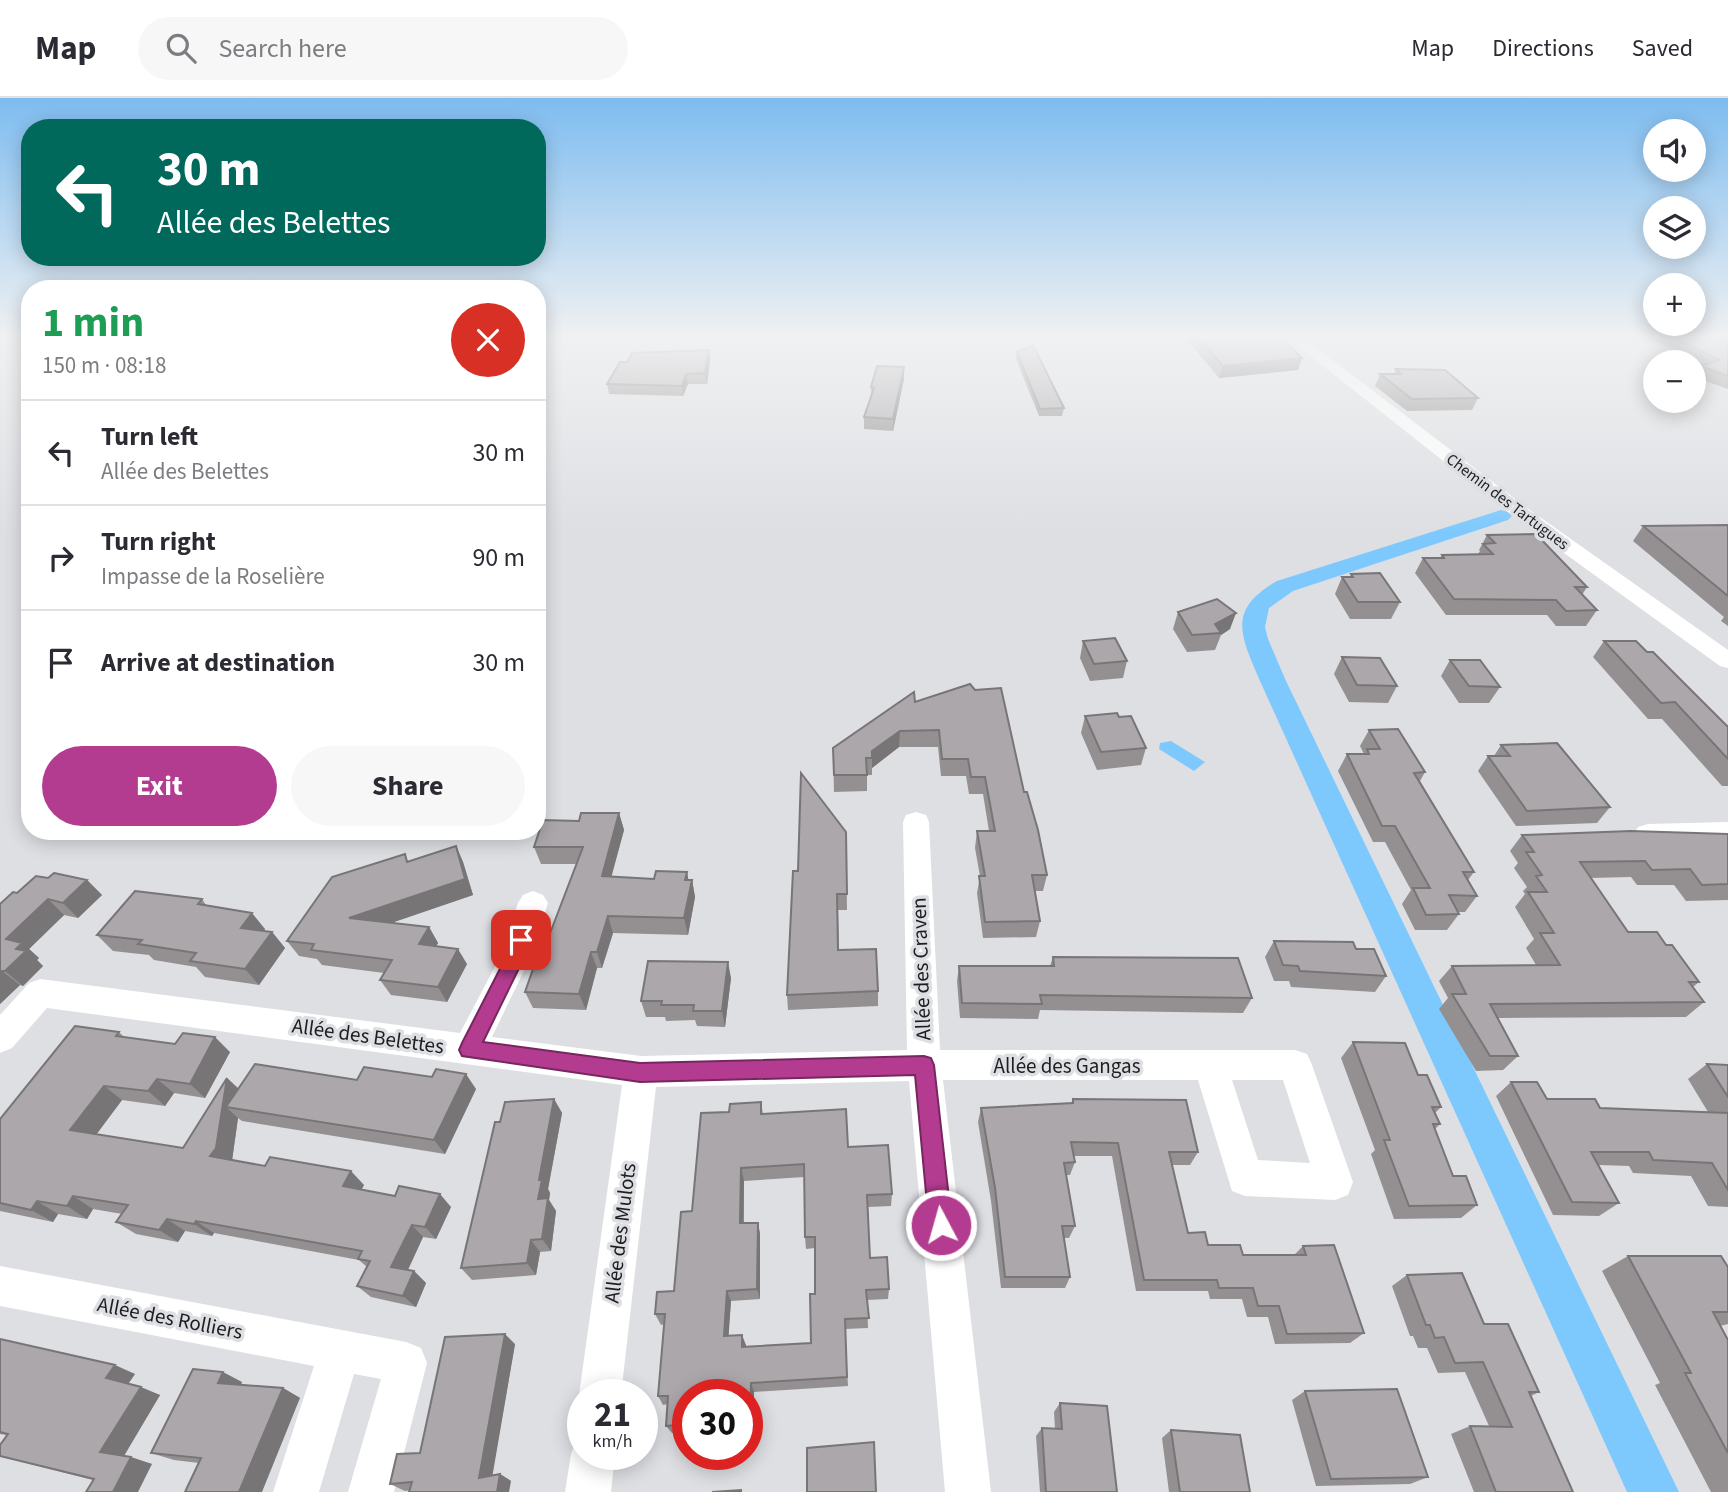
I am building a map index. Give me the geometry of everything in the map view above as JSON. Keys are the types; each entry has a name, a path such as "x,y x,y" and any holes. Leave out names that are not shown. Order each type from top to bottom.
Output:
{"street":[{"name":"Chemin des Tartugues","path":"1376,401 1520,512 1728,661"},
{"name":"Allée des Craven","path":"916,822 924,1065 968,1492"},
{"path":"1619,835 1728,832"},
{"path":"469,1050 515,958 533,903"},
{"name":"Allée des Belettes","path":"0,1038 40,993 640,1072 924,1065"},
{"name":"Allée des Gangas","path":"924,1065 1210,1066"},
{"name":"Allée des Mulots","path":"602,1379 640,1072"},
{"name":"Allée des Rolliers","path":"0,1286 406,1363 371,1492"},
{"path":"296,1492 340,1350"},
{"path":"588,1492 591,1470"}],"water":[{"path":"1171,741 1205,762 1194,771 1159,749 1160,743"}],"building":[{"path":"869,401 897,401 893,419 864,417"},
{"path":"1037,401 1061,401 1064,408 1040,409"},
{"path":"1728,525 1728,596 1643,526"},
{"path":"1536,534 1587,587 1575,587 1597,610 1566,611 1556,600 1454,599 1423,558 1493,554 1483,544 1495,543 1487,535"},
{"path":"1380,573 1400,602 1358,602 1342,577 1353,577 1351,574"},
{"path":"1217,599 1236,613 1215,624 1221,633 1192,635 1178,612"},
{"path":"1115,638 1127,661 1094,664 1083,641"},
{"path":"1604,641 1636,641 1647,652 1653,652 1728,726 1728,759 1675,702 1661,703"},
{"path":"1342,657 1380,658 1397,686 1357,685"},
{"path":"1450,660 1480,660 1500,687 1469,686"},
{"path":"970,684 975,690 1001,688 1024,792 1027,792 1038,830 1047,875 1032,875 1040,921 985,922 979,876 985,876 977,831 995,831 985,777 971,777 968,759 942,759 939,730 900,731 872,751 872,758 866,758 867,775 834,775 833,748 914,692 915,702"},
{"path":"1117,713 1119,717 1131,716 1146,748 1101,752 1085,716"},
{"path":"1398,729 1425,772 1414,773 1474,872 1463,872 1477,896 1449,895 1459,914 1426,915 1413,888 1430,888 1395,826 1382,826 1347,754 1369,754 1367,749 1380,749 1369,730"},
{"path":"1557,743 1610,807 1527,811 1488,756 1510,756 1501,745"},
{"path":"801,773 846,832 847,894 837,894 838,950 876,949 878,991 787,995 793,871 798,871"},
{"path":"581,813 619,813 602,876 654,879 656,871 687,872 685,880 692,880 684,918 608,916 597,952 591,952 579,994 525,992 583,847 534,847 536,840 546,840 546,820 579,821"},
{"path":"1631,831 1728,834 1728,884 1702,885 1690,869 1652,870 1645,861 1580,862 1628,932 1657,932 1666,945 1672,945 1699,982 1689,982 1704,1002 1490,1004 1518,1056 1490,1056 1452,994 1466,994 1452,966 1560,965 1540,933 1554,933 1528,892 1547,892 1536,876 1542,875 1526,852 1534,852 1522,835"},
{"path":"456,846 465,879 349,918 429,927 419,944 458,949 438,987 380,980 392,960 311,950 314,944 287,941 332,877 405,854 407,862"},
{"path":"54,873 87,880 63,903 48,899 6,939 22,943 16,949 26,951 5,971 0,972 0,904 36,876 48,878"},
{"path":"135,891 202,899 198,904 252,913 241,928 272,932 245,969 190,961 196,953 138,944 142,940 97,935"},
{"path":"1274,941 1353,942 1356,949 1374,949 1386,976 1300,971 1298,966 1283,965"},
{"path":"1053,957 1238,958 1252,998 1040,995 1042,1004 962,1003 959,966 1054,966"},
{"path":"648,961 728,962 722,1011 693,1011 694,1005 661,1005 662,1001 641,1001"},
{"path":"75,1026 119,1032 116,1036 175,1044 183,1033 215,1037 190,1084 157,1079 148,1091 104,1086 70,1130 183,1148 227,1078 216,1148 210,1156 265,1166 270,1157 351,1171 343,1186 395,1196 399,1186 440,1194 425,1227 412,1225 391,1267 414,1271 403,1296 357,1286 370,1261 358,1259 362,1251 196,1221 194,1224 167,1219 159,1230 116,1222 128,1205 73,1196 67,1206 37,1201 31,1210 0,1203 0,1119"},
{"path":"1353,1042 1405,1043 1418,1075 1427,1075 1441,1107 1432,1107 1440,1124 1433,1124 1453,1176 1466,1176 1477,1205 1409,1206 1384,1140 1390,1140"},
{"path":"255,1064 357,1080 364,1067 432,1077 436,1069 466,1074 434,1140 226,1107"},
{"path":"1707,1064 1728,1065 1728,1097"},
{"path":"1511,1082 1537,1082 1547,1099 1595,1099 1600,1108 1728,1113 1728,1190 1712,1163 1653,1160 1649,1152 1591,1152 1619,1203 1572,1202"},
{"path":"554,1099 539,1180 542,1180 538,1199 548,1198 542,1239 531,1240 527,1263 461,1268 495,1122 500,1122 505,1102"},
{"path":"1073,1099 1186,1100 1198,1152 1169,1152 1188,1233 1205,1232 1208,1245 1240,1245 1243,1255 1306,1255 1303,1246 1334,1245 1364,1333 1287,1334 1279,1306 1258,1306 1253,1288 1219,1288 1217,1280 1144,1280 1118,1143 1071,1142 1075,1162 1064,1163 1075,1226 1062,1226 1070,1277 1005,1277 995,1188 981,1108 1073,1103"},
{"path":"761,1102 761,1114 846,1109 848,1147 888,1145 892,1194 867,1195 870,1258 887,1257 889,1289 866,1290 869,1318 845,1319 847,1377 763,1382 763,1379 672,1379 672,1425 666,1426 668,1396 658,1396 665,1314 655,1314 657,1292 674,1291 681,1212 692,1211 701,1113 729,1112 730,1104","holes":["804,1164 805,1237 815,1237 815,1294 810,1294 811,1343 742,1347 742,1335 724,1336 727,1291 757,1289 758,1223 740,1223 741,1168"]},
{"path":"1628,1256 1721,1256 1728,1267 1728,1312 1713,1312 1728,1340 1728,1453 1685,1373 1691,1373"},
{"path":"1462,1273 1484,1324 1508,1324 1539,1392 1529,1392 1573,1492 1496,1492 1470,1426 1512,1427 1483,1362 1455,1363 1444,1337 1435,1338 1430,1325 1426,1325 1407,1275"},
{"path":"505,1334 479,1478 500,1474 497,1492 409,1492 412,1482 390,1484 397,1454 420,1453 445,1337"},
{"path":"0,1339 115,1365 106,1378 141,1387 100,1452 131,1457 113,1492 86,1492 94,1479 0,1456 0,1445 8,1434 0,1432"},
{"path":"193,1369 223,1372 218,1383 283,1388 239,1492 185,1492 201,1458 151,1453"},
{"path":"1397,1389 1428,1477 1331,1479 1305,1391"},
{"path":"1060,1403 1107,1406 1117,1492 1046,1492 1042,1428 1062,1429"},
{"path":"1171,1430 1240,1435 1250,1492 1180,1492"},
{"path":"874,1442 876,1492 807,1492 807,1448"}],"waterway":[{"path":"1501,516 1285,586 1269,595 1259,605 1253,627 1260,652 1273,681 1653,1492"}],"route":[{"path":"521,940 515,958 469,1050 640,1072 924,1065 941,1225"}]}
